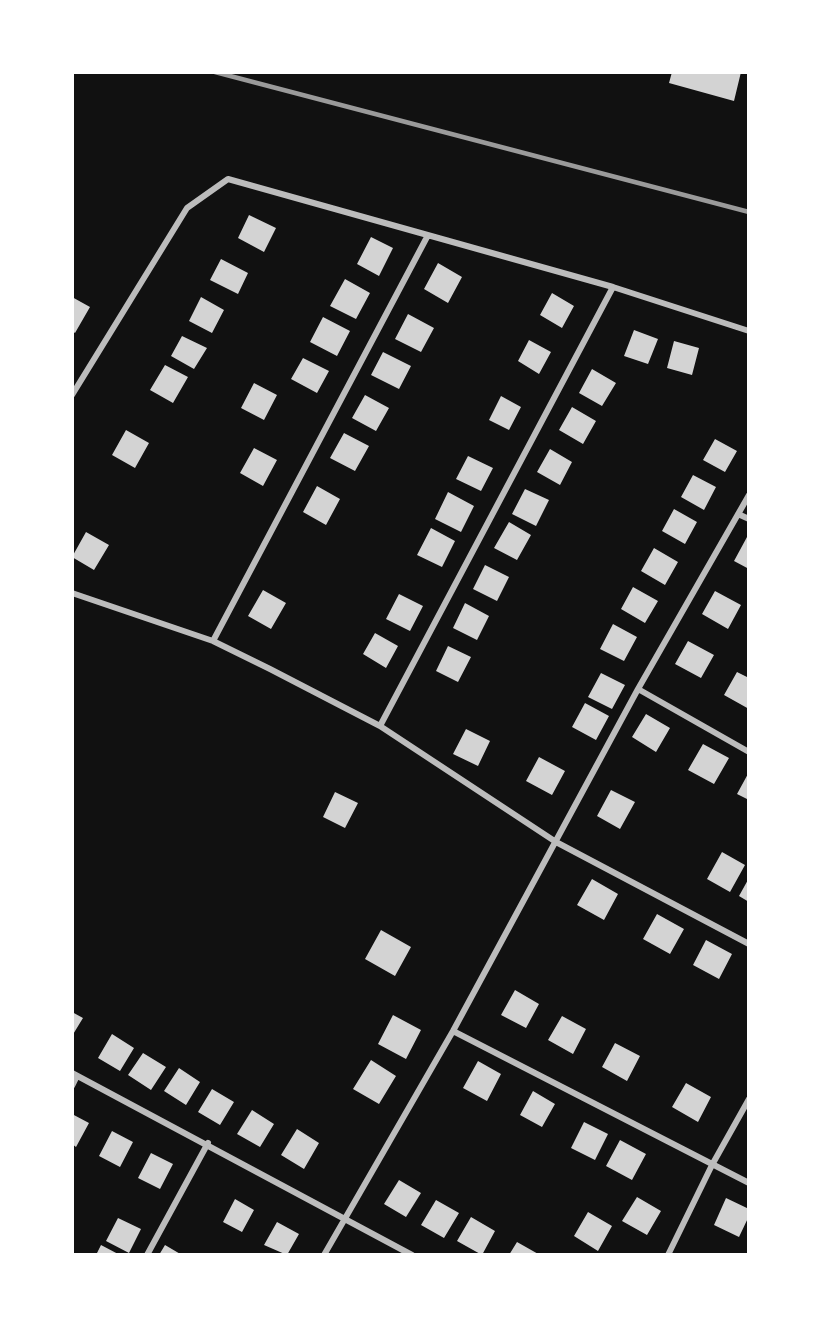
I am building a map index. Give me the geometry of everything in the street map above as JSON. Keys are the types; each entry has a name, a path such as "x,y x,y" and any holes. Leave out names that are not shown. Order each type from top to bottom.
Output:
{"street":[{"path":"72,395 187,208 228,179 427,237 614,287 749,331"},
{"path":"213,640 427,237"},
{"path":"380,726 614,287"},
{"path":"324,1255 453,1031 638,689 749,495"},
{"path":"738,514 749,519"},
{"path":"72,593 213,640 380,726 556,842 749,944"},
{"path":"638,689 749,752"},
{"path":"453,1031 749,1183"},
{"path":"72,1086 75,1074 208,1143 412,1255"},
{"path":"668,1255 712,1165 749,1099"},
{"path":"147,1255 208,1143"}],"building":[{"path":"672,72 741,72 734,101 669,83"},
{"path":"249,215 276,228 264,252 238,238"},
{"path":"371,237 393,248 379,276 357,264"},
{"path":"221,259 248,273 238,294 210,280"},
{"path":"438,263 462,277 448,303 424,289"},
{"path":"345,279 370,293 356,319 330,306"},
{"path":"552,293 574,306 562,328 540,315"},
{"path":"72,297 90,307 75,333 72,331"},
{"path":"201,297 224,310 212,333 189,321"},
{"path":"408,314 434,328 421,352 395,339"},
{"path":"323,317 350,331 337,356 310,342"},
{"path":"634,330 658,339 648,364 624,356"},
{"path":"182,336 207,348 194,369 171,356"},
{"path":"529,340 551,352 539,374 518,361"},
{"path":"674,341 699,348 692,375 667,368"},
{"path":"383,352 411,366 399,389 371,375"},
{"path":"303,358 329,371 317,393 291,379"},
{"path":"165,365 188,377 173,403 150,390"},
{"path":"592,369 616,383 602,406 579,393"},
{"path":"254,383 277,395 264,420 241,408"},
{"path":"365,395 389,408 376,431 352,418"},
{"path":"501,396 521,407 509,430 489,420"},
{"path":"572,407 596,421 583,444 559,430"},
{"path":"126,430 149,443 135,468 112,455"},
{"path":"344,433 369,446 355,471 330,458"},
{"path":"715,439 737,451 725,472 703,460"},
{"path":"254,448 277,460 263,486 240,473"},
{"path":"550,449 572,462 560,485 537,472"},
{"path":"468,456 493,468 481,491 456,479"},
{"path":"693,475 716,487 704,510 681,497"},
{"path":"317,486 340,499 326,525 303,512"},
{"path":"525,489 549,500 536,526 512,514"},
{"path":"448,492 474,506 461,532 435,519"},
{"path":"674,509 697,522 685,544 662,531"},
{"path":"509,522 531,535 517,560 494,548"},
{"path":"431,528 455,541 442,567 417,555"},
{"path":"86,532 109,545 94,570 72,557"},
{"path":"747,537 749,538 749,569 734,561"},
{"path":"654,548 678,562 665,585 641,571"},
{"path":"485,565 509,577 497,601 473,589"},
{"path":"633,587 658,601 645,623 621,609"},
{"path":"263,590 286,603 271,629 248,616"},
{"path":"715,591 741,605 728,629 702,614"},
{"path":"399,594 423,606 410,631 386,619"},
{"path":"465,603 489,616 477,640 453,628"},
{"path":"613,624 637,637 624,661 600,649"},
{"path":"375,633 398,646 386,668 363,654"},
{"path":"688,641 714,655 701,678 675,664"},
{"path":"448,646 471,657 458,682 436,671"},
{"path":"737,672 749,678 749,709 724,695"},
{"path":"601,673 625,685 612,709 588,697"},
{"path":"585,703 609,716 596,740 572,727"},
{"path":"646,714 670,728 656,752 632,737"},
{"path":"466,729 490,741 478,766 453,754"},
{"path":"703,744 729,758 714,784 688,770"},
{"path":"539,757 565,771 552,795 526,781"},
{"path":"749,772 749,800 737,794"},
{"path":"611,790 635,802 620,829 597,816"},
{"path":"335,792 358,803 345,828 323,817"},
{"path":"722,852 745,865 730,892 707,879"},
{"path":"749,878 749,902 739,896"},
{"path":"592,879 618,894 604,920 577,905"},
{"path":"657,914 684,929 670,954 643,939"},
{"path":"381,930 411,947 395,976 365,959"},
{"path":"706,940 732,954 719,979 693,965"},
{"path":"515,990 539,1004 526,1028 501,1015"},
{"path":"72,1012 83,1018 72,1036"},
{"path":"393,1015 421,1030 406,1059 378,1044"},
{"path":"562,1016 586,1029 573,1054 548,1040"},
{"path":"112,1034 134,1048 120,1071 98,1058"},
{"path":"615,1043 640,1056 627,1081 602,1067"},
{"path":"143,1053 166,1067 151,1090 128,1075"},
{"path":"371,1060 396,1076 379,1104 353,1089"},
{"path":"478,1061 501,1074 487,1101 463,1088"},
{"path":"179,1068 200,1082 186,1105 164,1091"},
{"path":"686,1083 711,1097 698,1122 672,1107"},
{"path":"212,1089 234,1102 220,1125 198,1112"},
{"path":"533,1091 555,1104 542,1127 520,1115"},
{"path":"252,1110 274,1124 260,1147 237,1134"},
{"path":"72,1114 89,1123 76,1147 72,1144"},
{"path":"584,1122 608,1134 595,1160 571,1148"},
{"path":"297,1129 319,1143 304,1169 281,1155"},
{"path":"112,1131 133,1142 120,1167 99,1156"},
{"path":"620,1140 646,1154 632,1180 606,1166"},
{"path":"151,1153 173,1164 160,1189 138,1178"},
{"path":"399,1180 421,1193 406,1217 384,1204"},
{"path":"637,1197 661,1211 647,1235 622,1221"},
{"path":"726,1198 749,1209 749,1216 739,1237 714,1225"},
{"path":"235,1199 254,1210 242,1232 223,1222"},
{"path":"436,1200 459,1213 444,1238 421,1225"},
{"path":"588,1212 612,1226 598,1251 574,1236"},
{"path":"471,1217 495,1231 482,1255 457,1241"},
{"path":"118,1218 141,1229 129,1253 106,1241"},
{"path":"277,1222 299,1234 287,1255 264,1245"},
{"path":"517,1242 540,1255 509,1255"},
{"path":"101,1245 120,1255 96,1255"},
{"path":"165,1245 182,1255 159,1255"}],"railway":[{"path":"215,72 749,212"}]}
